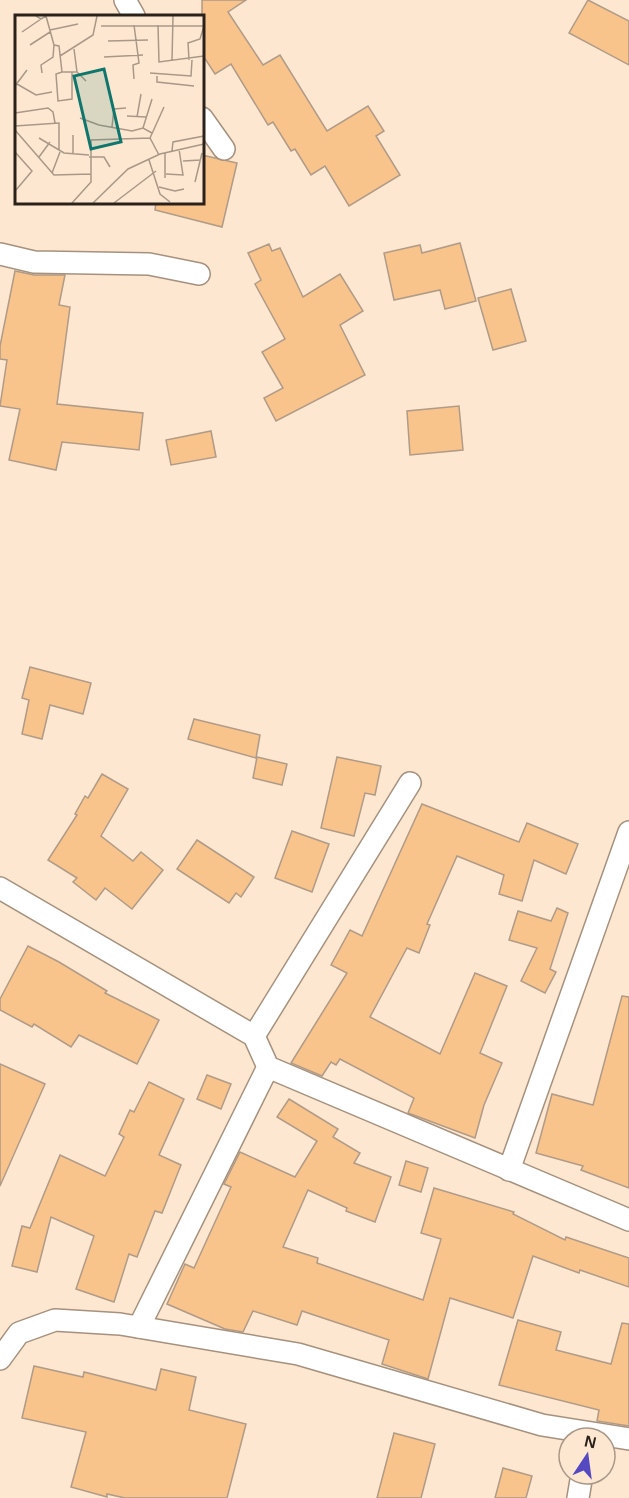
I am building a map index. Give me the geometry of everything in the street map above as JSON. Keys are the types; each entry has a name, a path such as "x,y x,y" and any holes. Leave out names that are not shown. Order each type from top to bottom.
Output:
{"street":[{"path":"125,0 133,15"},
{"path":"204,121 224,149"},
{"path":"0,254 34,262 149,264 199,274"},
{"path":"254,1036 410,783"},
{"path":"509,1170 629,832"},
{"path":"0,888 254,1036 268,1067 629,1220"},
{"path":"139,1327 268,1067"},
{"path":"0,1359 19,1333 55,1320 139,1327 298,1354 458,1402 557,1428"}],"building":[{"path":"202,0 246,0 228,12 263,65 280,55 327,131 368,106 384,131 376,136 400,175 349,206 325,166 311,175 295,149 291,151 273,122 268,125 231,64 215,74 204,57 204,15 202,15"},
{"path":"588,0 629,21 629,65 569,33"},
{"path":"204,155 237,163 222,227 155,210 156,204 204,204"},
{"path":"460,243 476,301 445,309 440,290 394,300 384,253 420,245 422,253"},
{"path":"269,244 272,251 280,248 303,297 340,274 363,311 340,325 365,375 276,421 264,398 283,388 262,352 285,339 255,284 261,280 248,253"},
{"path":"15,271 34,275 65,275 59,305 70,307 57,404 143,413 139,450 62,442 56,470 9,460 20,409 0,406 7,360 0,359 0,346"},
{"path":"511,289 526,341 493,350 478,298"},
{"path":"459,406 463,450 410,455 407,411"},
{"path":"211,431 216,457 171,465 166,440"},
{"path":"30,667 91,683 83,714 50,705 42,739 22,734 29,700 22,698"},
{"path":"194,719 260,735 256,758 188,739"},
{"path":"257,757 287,764 282,785 253,778"},
{"path":"337,757 381,766 375,795 365,793 354,836 321,828"},
{"path":"102,774 128,789 101,836 133,861 141,852 163,870 132,909 105,888 96,900 73,882 77,878 48,860 77,815 75,814 85,796 88,798"},
{"path":"422,804 519,842 527,823 578,844 566,874 534,860 522,901 499,894 504,875 457,856 427,924 430,925 419,953 407,948 370,1017 440,1054 475,973 507,986 480,1053 502,1063 484,1105 475,1138 408,1113 414,1098 340,1059 336,1065 331,1062 322,1076 291,1063 347,973 331,965 350,930 362,936"},
{"path":"292,831 329,844 312,892 275,878"},
{"path":"197,840 254,877 241,897 236,893 229,903 177,869"},
{"path":"557,908 568,913 550,969 556,972 545,993 521,981 537,948 509,940 518,911 551,921"},
{"path":"28,946 107,991 105,993 159,1020 137,1064 79,1035 71,1047 34,1024 32,1027 0,1010 0,999"},
{"path":"622,996 629,997 629,1188 581,1170 583,1166 536,1153 552,1094 593,1105"},
{"path":"0,1064 45,1084 0,1186"},
{"path":"207,1075 231,1084 221,1109 197,1099"},
{"path":"149,1082 184,1099 159,1155 181,1165 162,1213 155,1211 137,1257 129,1254 114,1302 76,1289 94,1236 51,1217 37,1272 12,1266 22,1226 30,1228 60,1155 105,1176 124,1137 119,1134 130,1110 134,1112"},
{"path":"289,1099 338,1129 333,1137 360,1153 354,1163 391,1177 375,1222 346,1211 347,1208 308,1190 283,1247 318,1258 317,1263 423,1300 441,1239 421,1233 434,1188 514,1212 513,1214 565,1240 566,1237 629,1258 629,1287 580,1270 579,1273 533,1256 513,1318 450,1298 428,1379 382,1364 389,1340 302,1311 297,1325 253,1311 243,1332 225,1329 167,1304 185,1264 194,1268 231,1187 224,1184 240,1152 295,1177 317,1141 277,1117"},
{"path":"406,1161 428,1168 421,1192 399,1185"},
{"path":"518,1320 561,1332 556,1350 611,1364 622,1323 629,1324 629,1426 597,1421 599,1410 499,1385"},
{"path":"34,1366 83,1377 84,1372 156,1390 161,1369 196,1377 189,1410 246,1424 227,1498 125,1498 107,1494 107,1497 71,1487 86,1432 22,1418"},
{"path":"394,1433 435,1444 421,1498 377,1498"},
{"path":"503,1468 532,1476 526,1498 495,1498"}]}
